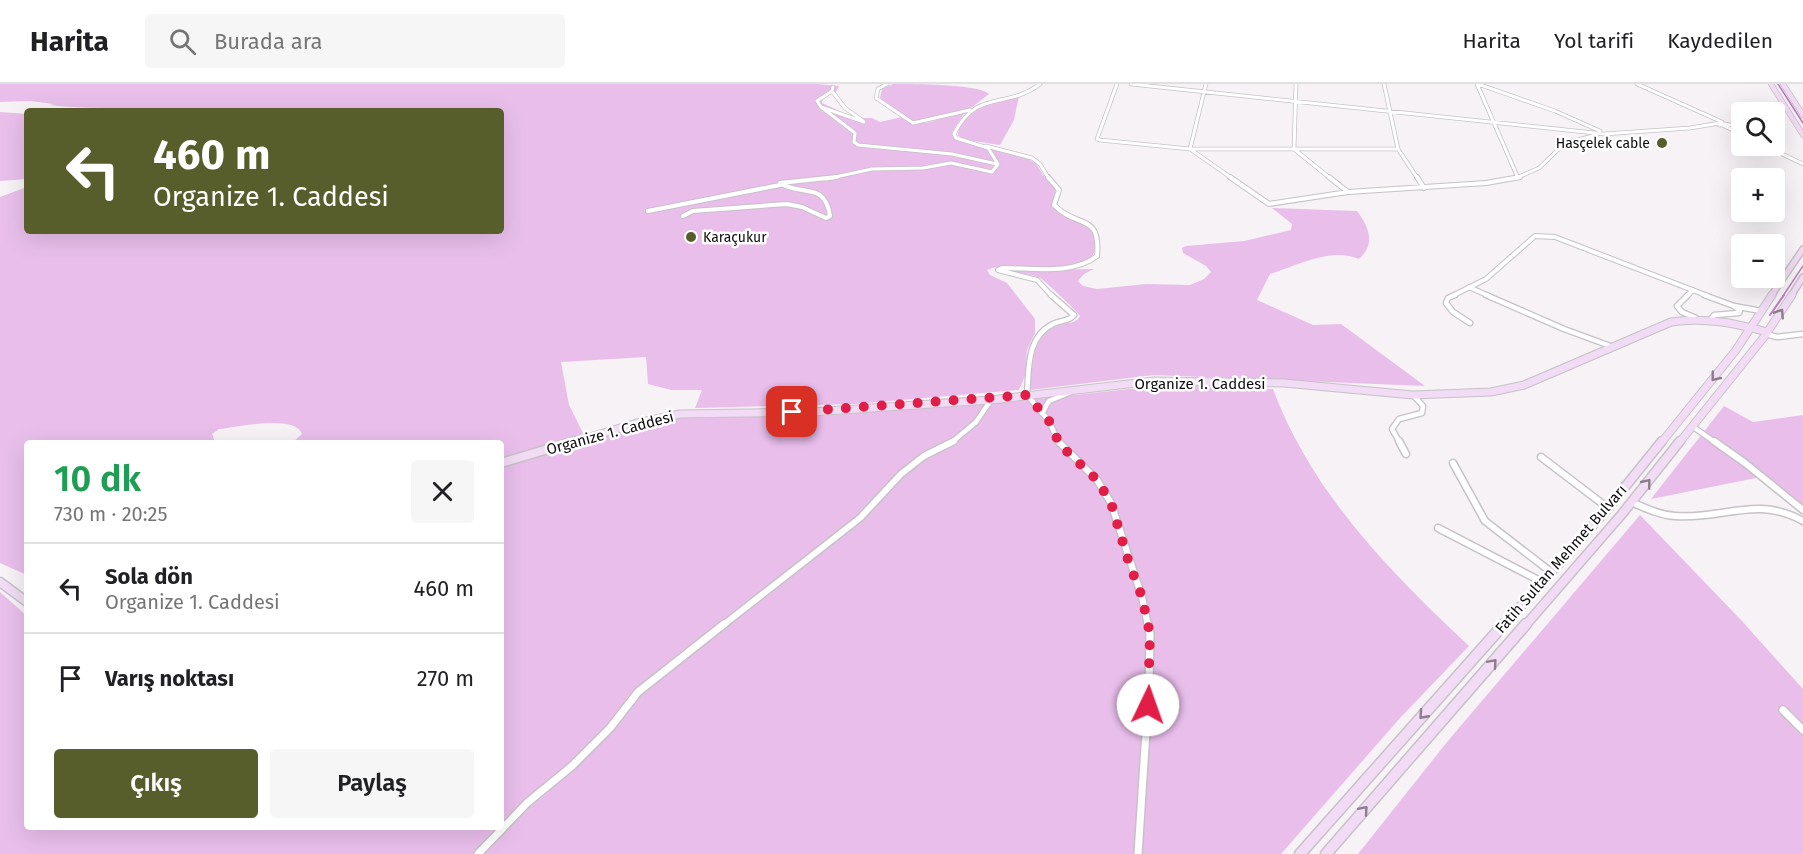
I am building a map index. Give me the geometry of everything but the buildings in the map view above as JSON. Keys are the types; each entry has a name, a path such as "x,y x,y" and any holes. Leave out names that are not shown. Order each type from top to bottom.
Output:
{"main road":[{"path":"1771,84 1803,135"},
{"path":"1783,84 1803,115"},
{"name":"Fatih Sultan Mehmet Bulvarı","path":"1300,854 1608,508 1736,350 1803,249"},
{"name":"Fatih Sultan Mehmet Bulvarı","path":"1326,854 1631,502 1766,335 1803,277"},
{"name":"Organize 1. Caddesi","path":"504,462 637,423 680,414 812,412 991,400 1154,381 1284,383 1413,395 1491,392 1524,385 1671,322 1696,318 1712,319"},
{"path":"1726,321 1756,318"},
{"path":"1712,319 1748,329"},
{"path":"1712,319 1726,321 1766,335"},
{"path":"0,582 24,600"}],"street":[{"path":"887,84 878,89 876,98 910,123 920,123 949,113 970,110 983,103 1029,91 1040,84"},
{"path":"1117,84 1097,139 1190,149 1398,149"},
{"path":"1131,84 1604,134"},
{"path":"1190,149 1206,84"},
{"path":"1294,149 1296,84"},
{"path":"1384,84 1398,149 1424,188"},
{"path":"1477,84 1518,178"},
{"path":"1477,84 1555,111 1604,134"},
{"path":"1631,84 1731,128"},
{"path":"1637,84 1731,128"},
{"path":"821,106 864,122 859,116 845,108 833,89 817,101 821,106 855,134 854,142 858,145 952,154 998,164"},
{"path":"970,110 955,129 954,136 960,140 1020,153 1040,164 1044,173 1059,190 1054,205 1057,210 1090,225 1099,239 1097,256 1079,267 999,269 1002,272 1021,274 1037,280 1049,290 1058,303 1074,315 1071,319 1045,327 1035,339 1027,395 1049,421 1060,445 1097,480 1111,503 1142,597 1150,634 1149,686 1138,854"},
{"path":"1190,149 1269,204 1348,192 1424,188 1518,178 1539,168 1565,143 1604,134 1723,125"},
{"path":"986,146 998,164"},
{"path":"1294,149 1348,192"},
{"path":"1785,151 1802,159"},
{"path":"1785,155 1803,164"},
{"path":"648,211 780,185 785,182 833,178 881,168 923,168 951,163 991,172 998,164"},
{"path":"683,216 693,211 787,204 802,207 822,218 829,217 828,203 817,192 780,185"},
{"path":"1470,323 1452,312 1446,303 1448,298 1486,279 1535,236 1544,235 1555,237 1734,306 1761,310"},
{"path":"1469,287 1564,329 1613,347"},
{"path":"1692,290 1677,306 1682,312 1696,318"},
{"path":"1712,319 1714,315 1740,312 1734,306"},
{"path":"1766,335 1777,337 1803,334"},
{"path":"1042,413 1049,401 1078,390"},
{"path":"1406,454 1392,429 1399,419 1422,413 1423,406 1413,395"},
{"path":"504,826 527,803 572,766 610,728 638,692 834,540 860,518 901,474 924,456 954,441 976,422 991,400"},
{"path":"1692,426 1745,463 1803,510"},
{"path":"1541,458 1608,508"},
{"path":"1453,463 1485,520 1551,572"},
{"path":"1631,502 1653,511 1675,516 1762,508 1789,513 1803,520"},
{"path":"1438,528 1542,582"},
{"path":"1783,710 1803,730"},
{"path":"477,854 501,830"}],"shaded area":[{"path":"0,84 816,84 839,86 836,92 823,98 822,103 855,118 872,118 880,122 902,117 926,123 965,112 952,132 953,138 1023,156 1036,163 1043,175 1056,187 1052,207 1089,227 1095,235 1096,242 1091,257 1082,263 1052,268 996,267 987,270 990,275 1007,283 1035,319 1035,333 1027,350 1025,376 1019,390 854,404 695,408 702,390 671,390 648,384 646,357 561,362 569,405 584,435 504,457 504,440 295,440 302,434 297,428 289,424 277,423 219,429 212,434 214,440 24,440 24,574 0,563 0,197 24,188 24,234 504,234 504,108 106,108 50,105 54,104 30,101 0,102"},
{"path":"893,84 960,86 989,94 971,108 913,122 880,98 882,89"},
{"path":"1019,96 1014,120 1000,145 967,140 958,136 960,126 972,112 990,103"},
{"path":"0,112 24,114 24,179 0,181"},
{"path":"1272,208 1357,211 1365,223 1369,241 1368,247 1359,259 1337,255 1326,256 1270,274 1257,300 1313,325 1341,324 1425,386 1154,375 1030,390 1033,359 1045,333 1053,328 1074,322 1080,316 1040,278 1007,270 1094,269 1084,274 1078,281 1083,286 1097,289 1146,284 1190,285 1204,279 1211,272 1206,266 1183,253 1182,248 1244,241 1291,230 1292,224"},
{"path":"1167,385 1273,389 1289,427 1309,462 1356,529 1411,590 1469,646 1400,718 1281,854 0,854 0,592 24,613 24,830 504,830 504,466 652,422 679,418 718,415 818,416 1046,398"},
{"path":"1724,406 1753,422 1803,415 1803,514 1761,477 1651,499"},
{"path":"1640,515 1741,620 1803,689 1803,854 1358,854 1447,742"}],"waterway":[{"path":"1778,84 1803,123"},
{"path":"1783,296 1803,266"},
{"path":"1770,315 1784,295"}],"place":[{"name":"Hasçelek cable","path":"1662,143"},
{"name":"Karaçukur","path":"691,237"}],"route":[{"path":"792,412 991,400 1027,395 1049,421 1060,445 1097,480 1111,503 1142,597 1150,634 1148,705"}]}
